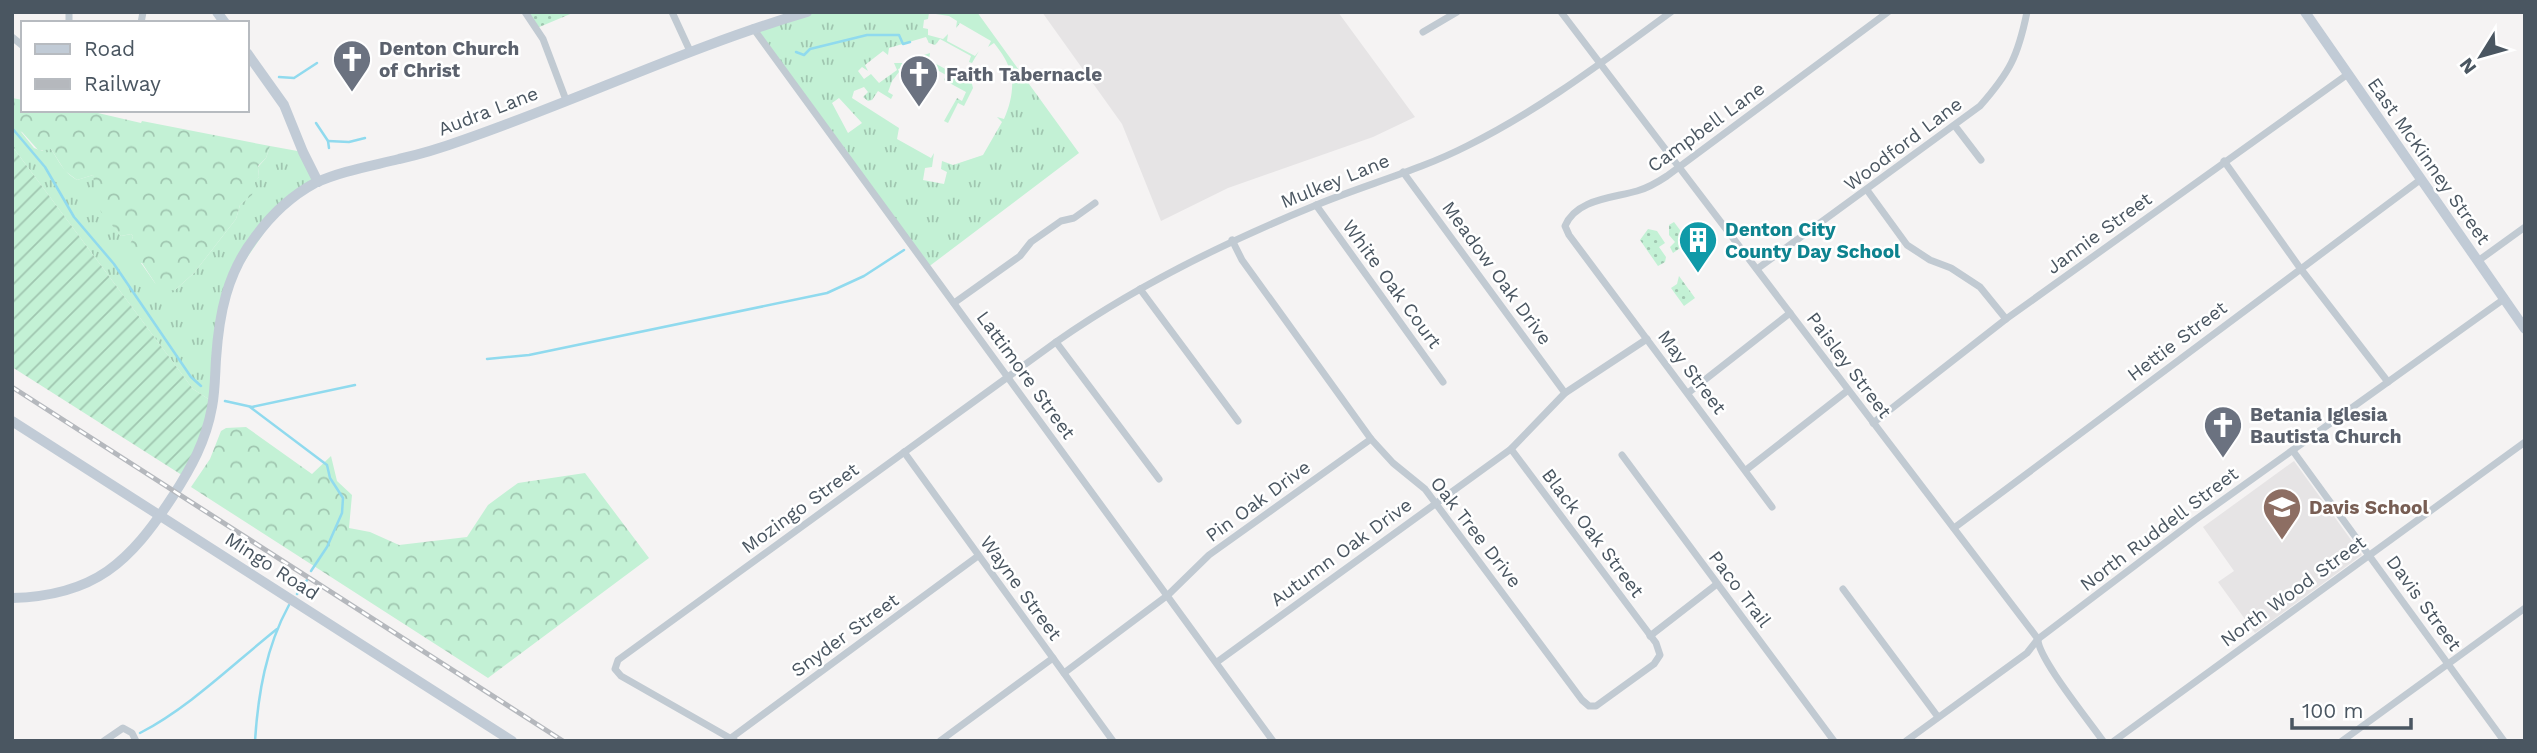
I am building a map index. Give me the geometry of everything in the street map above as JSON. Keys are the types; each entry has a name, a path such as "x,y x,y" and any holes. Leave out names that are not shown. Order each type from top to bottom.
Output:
{"street":[{"path":"525,12 543,39 566,100"},
{"path":"672,12 690,51"},
{"name":"Audra Lane","path":"12,598 71,590 92,581 138,545 160,515 195,460 210,418 221,314 236,265 271,217 300,192 341,173 452,144 690,51 807,12"},
{"path":"1423,33 1457,12"},
{"name":"Paisley Street","path":"1561,12 2038,639 2038,645 2047,663 2103,741"},
{"name":"Mulkey Lane","path":"1009,377 1123,297 1232,240 1464,148 1505,126 1577,81 1671,12"},
{"name":"Campbell Lane","path":"1586,258 1565,226 1574,212 1587,205 1656,184 1888,12"},
{"name":"Woodford Lane","path":"1757,269 1980,106 2004,79 2021,43 2027,12"},
{"name":"East McKinney Street","path":"2305,12 2525,329"},
{"name":"Lattimore Street","path":"753,28 1273,741"},
{"path":"248,57 284,105 318,182"},
{"name":"Jannie Street","path":"1873,423 2006,319 2347,74"},
{"path":"1955,126 1981,160"},
{"path":"2224,161 2300,268 2388,382"},
{"name":"Meadow Oak Drive","path":"1403,172 1565,393"},
{"name":"Hettie Street","path":"1954,528 2420,180"},
{"path":"1867,190 1907,245 1980,287 2006,319"},
{"path":"954,303 1020,256 1031,242 1061,220 1074,218 1094,203"},
{"name":"White Oak Court","path":"1316,205 1443,382"},
{"path":"2478,261 2525,227"},
{"name":"Oak Tree Drive","path":"1232,240 1241,260 1371,439 1393,463 1426,489 1582,700 1589,706 1596,706 1654,664 1660,655 1650,635"},
{"name":"May Street","path":"1586,258 1772,507"},
{"path":"1140,289 1238,421"},
{"name":"North Ruddell Street","path":"1906,741 2026,653 2038,639 2195,520 2504,299"},
{"path":"1688,393 1790,313"},
{"name":"Autumn Oak Drive","path":"1217,662 1511,449 1565,393 1647,339"},
{"path":"1056,342 1160,479"},
{"name":"Mozingo Street","path":"733,739 621,676 615,669 618,660 1009,377"},
{"path":"1745,470 1847,391"},
{"name":"Mingo Road","path":"12,421 512,741"},
{"name":"Pin Oak Drive","path":"1064,673 1168,595 1209,555 1371,439"},
{"name":"North Wood Street","path":"2114,741 2525,442"},
{"name":"Black Oak Street","path":"1511,449 1650,635"},
{"name":"Davis Street","path":"2293,451 2504,741"},
{"name":"Wayne Street","path":"904,452 1113,741"},
{"name":"Paco Trail","path":"1622,455 1834,741"},
{"name":"Snyder Street","path":"733,739 978,556"},
{"path":"1650,635 1717,584"},
{"path":"1843,589 1938,717"},
{"path":"2342,741 2525,608"},
{"path":"940,741 1053,658"},
{"path":"104,741 123,728 132,733 136,741"}],"shaded area":[{"path":"1042,12 1338,12 1415,117 1373,137 1228,188 1161,221 1122,124"},
{"name":"Davis School","path":"2294,461 2362,555 2255,633 2218,582 2234,571 2203,527"}],"green space":[{"path":"525,12 575,12 537,28"},
{"path":"807,12 977,12 1079,153 927,268 753,28","holes":["929,13 949,16 957,21 956,28 960,23 991,41 988,47 994,43 1010,70 1011,74 1005,78 1012,78 1006,114 1004,119 997,117 1002,122 983,155 953,165 942,161 941,169 947,172 944,184 923,180 925,168 932,167 934,153 931,158 897,139 899,128 852,98 854,91 864,87 868,92 863,97 868,101 872,100 878,91 891,99 893,95 888,92 899,72 898,69 923,62 946,75 944,80 966,92 962,101 957,98 944,121 948,123 958,103 964,106 973,88 970,76 964,71 960,77 929,60 930,53 912,63 894,63 897,70 879,83 871,74 864,79 858,71 862,67 868,71 865,65 883,51 888,55 889,48 926,37 929,43 935,45 940,39 971,56 969,62 972,63 979,51 975,56 947,41 948,34 943,39 928,35 928,29 923,28","839,98 862,123 848,133 832,103"]},
{"path":"12,98 21,100 21,112 94,112 270,146 266,158 258,166 259,177 252,195 240,205 236,219 194,273 175,290 163,291 142,263 134,263 129,256 128,250 133,236 121,236 101,212 93,175 77,180 65,171 51,149 39,151 22,132 12,129"},
{"path":"18,128 34,148 42,151 51,149 72,177 77,180 93,175 110,222 121,236 133,236 131,243 138,262 155,283 175,290 194,273 236,219 240,205 249,197 259,177 258,167 266,158 270,146 303,152 318,182 281,208 229,284 213,402 193,389 12,146 12,129"},
{"path":"12,146 193,389 213,402 185,477 12,367"},
{"path":"1674,222 1689,242 1673,253 1670,247 1675,242 1669,235 1669,225"},
{"path":"1648,229 1657,231 1665,243 1659,247 1666,257 1665,262 1658,266 1640,240"},
{"path":"1679,276 1695,298 1684,306 1671,288 1677,284"},
{"path":"246,427 312,474 331,456 337,481 352,495 349,528 370,532 399,545 467,537 488,505 518,483 585,473 649,558 488,678 191,487 210,459 221,431 226,428"}],"waterway":[{"path":"796,52 804,55 810,49 867,35 899,35 903,44 910,42"},
{"path":"279,77 294,78 317,63"},
{"path":"316,123 328,141 329,148"},
{"path":"12,128 45,167 74,217 114,264 191,377 201,386"},
{"path":"328,141 349,142 365,138"},
{"path":"487,359 529,355 827,293 864,276 904,250"},
{"path":"225,401 252,407 355,385"},
{"path":"250,407 327,465 330,478 343,498 342,513 327,547 311,571"},
{"path":"297,594 307,580"},
{"path":"255,741 264,671 274,637 289,605"},
{"path":"140,733 194,698 277,629"}],"railway":[{"path":"12,387 563,741"}],"place":[{"name":"Denton Church of Christ","path":"352,93"},
{"name":"Faith Tabernacle","path":"919,108"},
{"name":"Denton City County Day School","path":"1698,274"},
{"name":"Betania Iglesia Bautista Church","path":"2223,459"},
{"name":"Davis School","path":"2282,541"}]}
